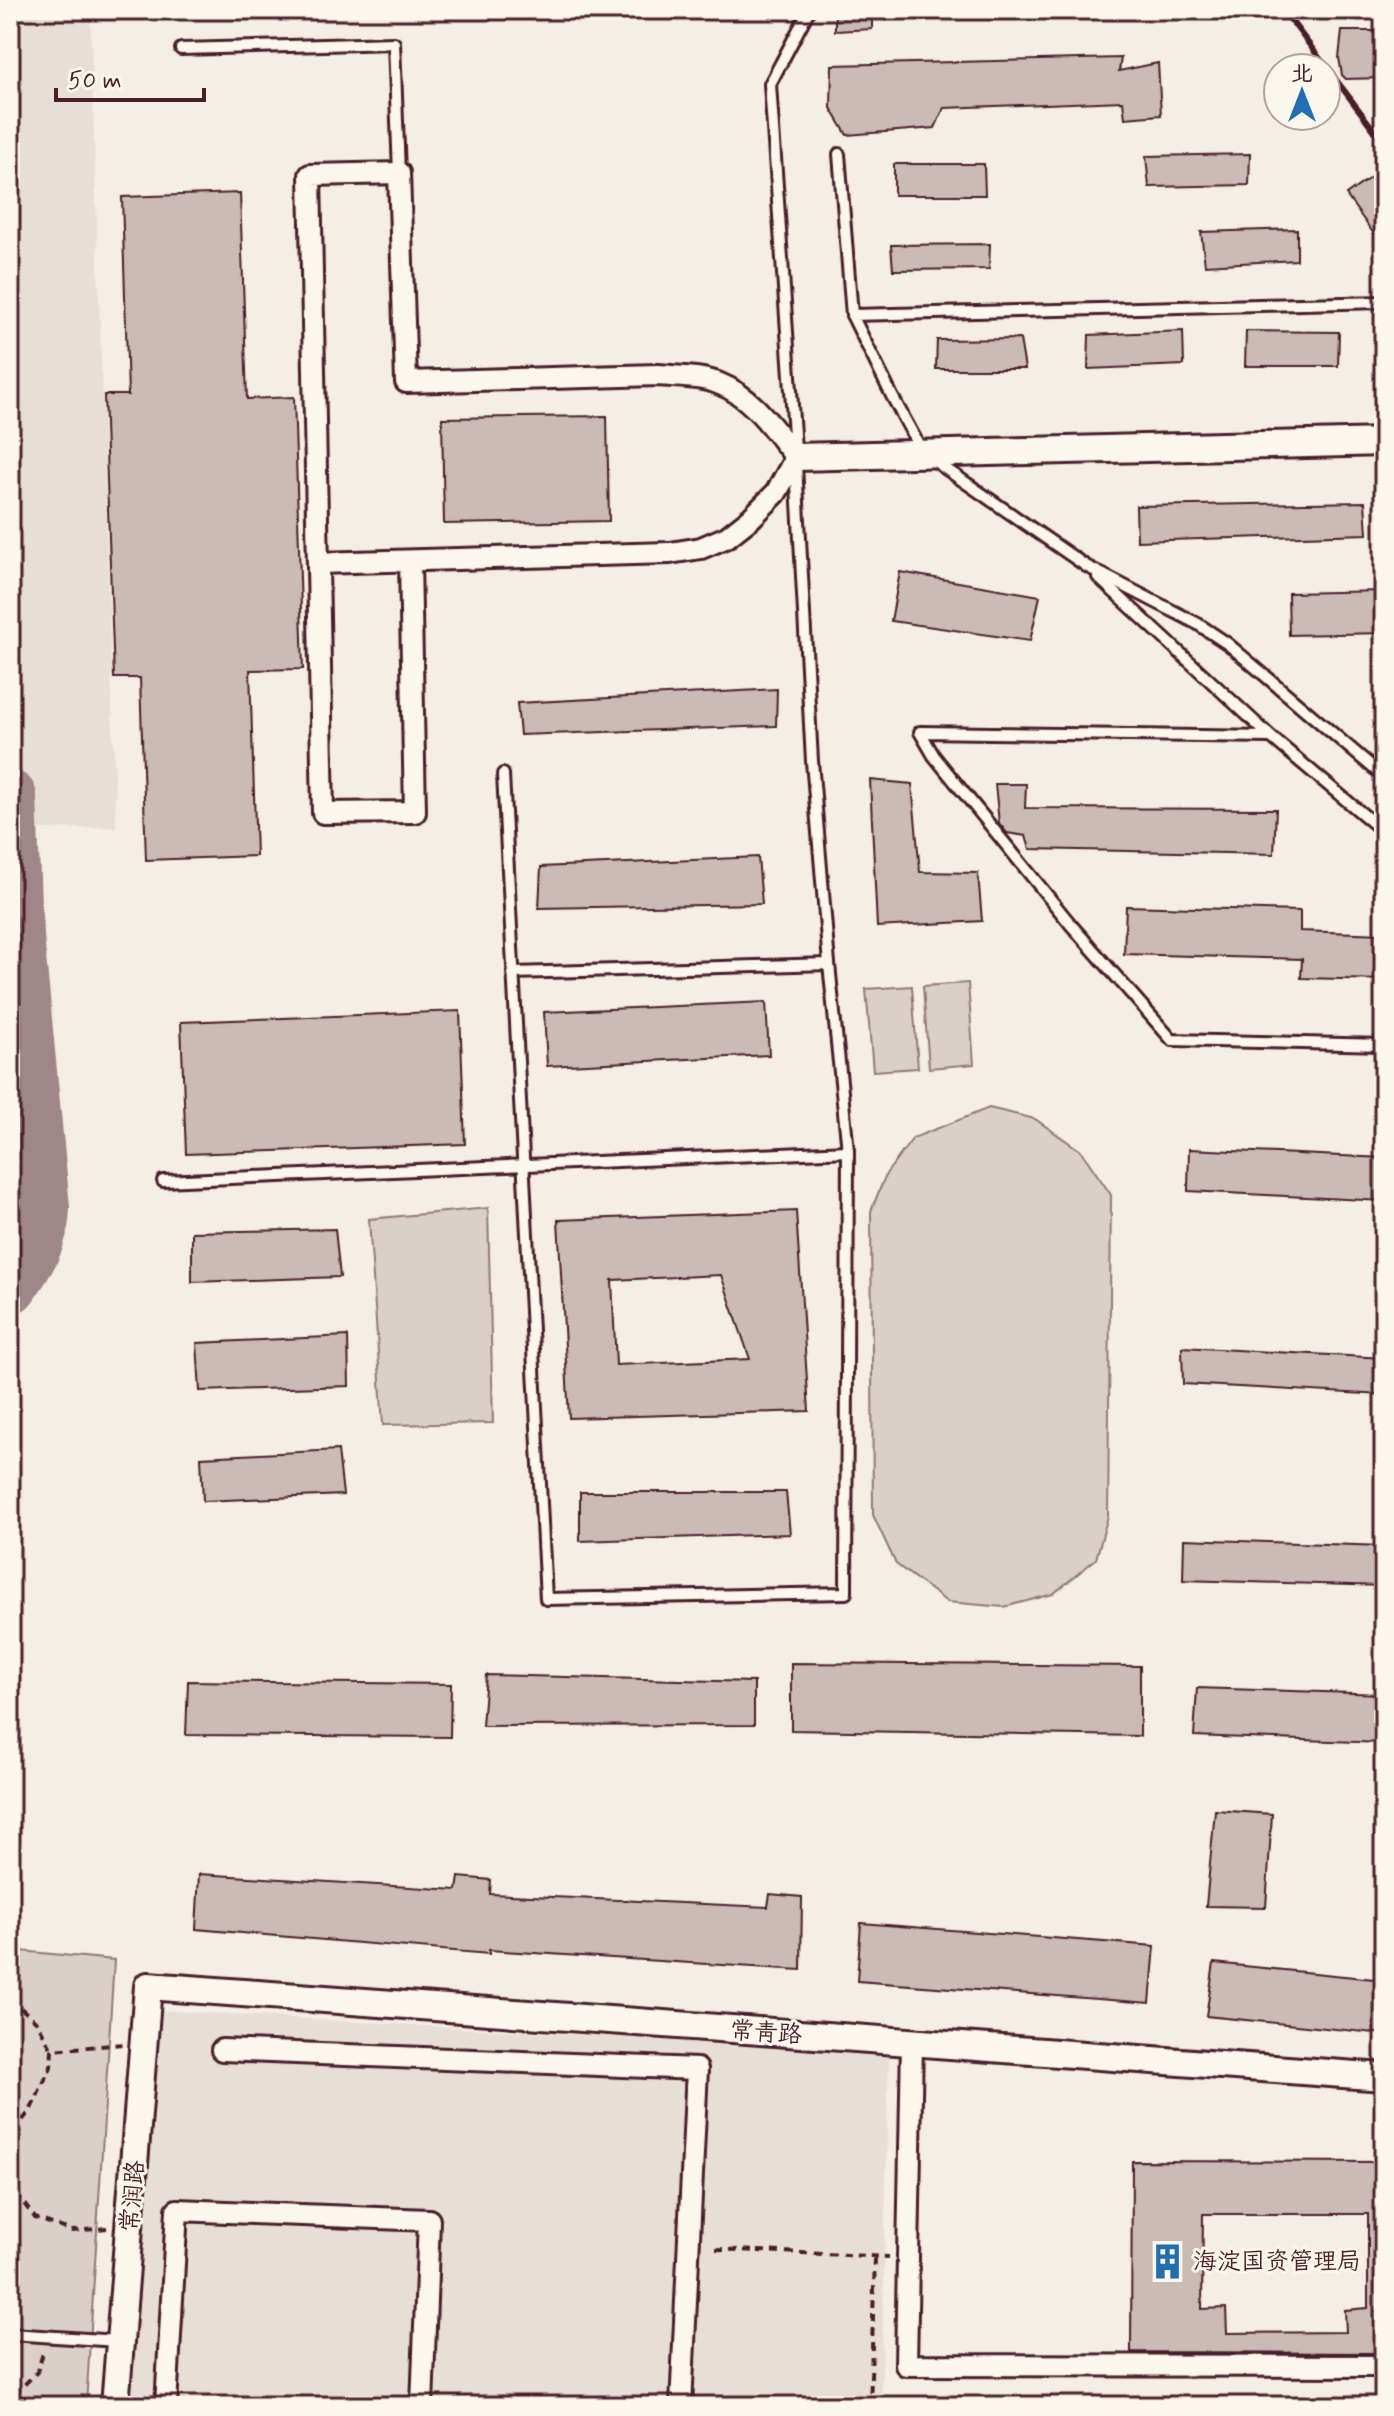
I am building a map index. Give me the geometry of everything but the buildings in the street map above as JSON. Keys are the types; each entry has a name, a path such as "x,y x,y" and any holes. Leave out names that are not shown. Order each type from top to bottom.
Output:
{"street":[{"path":"410,561 415,812 323,813 310,175 399,173 406,382 658,375 694,378 720,384 747,400 796,457"},
{"path":"796,457 1384,442"},
{"path":"318,563 670,553 701,548 727,537 751,518 776,493 796,457"},
{"name":"常润路","path":"115,2406 148,1986"},
{"name":"常青路","path":"148,1986 1384,2077"},
{"path":"912,2042 906,2365 1384,2366"},
{"path":"222,2050 697,2069 681,2406"},
{"path":"166,2406 177,2210 429,2220 422,2406"}],"lane":[{"path":"503,774 546,1599 846,1593 848,1151 812,761 796,457 770,84 809,10"},
{"path":"181,49 394,43 399,173"},
{"path":"839,154 852,315 923,453 1086,566 1198,624 1228,644 1384,777"},
{"path":"852,315 1384,302"},
{"path":"1086,566 1271,737 1384,832"},
{"path":"1271,737 920,732 934,756 1072,926 1172,1040 1384,1045"},
{"path":"513,973 829,964"},
{"path":"163,1181 848,1151"},
{"path":"10,2334 120,2341"}],"path":[{"path":"10,1999 37,2022 52,2050 51,2067 30,2111 17,2127 11,2166 15,2192 35,2218 72,2231 129,2227"},
{"path":"52,2050 144,2042"},
{"path":"716,2249 875,2258 870,2406"},
{"path":"21,2406 14,2395 37,2372 49,2336"}],"shaded area":[{"path":"10,10 90,10 116,827 10,830"},
{"path":"968,983 974,1064 929,1068 923,986"},
{"path":"912,986 918,1068 873,1071 866,989"},
{"path":"989,1108 1035,1119 1081,1151 1111,1195 1108,1516 1096,1559 1053,1594 1004,1607 947,1602 896,1564 873,1515 871,1211 886,1174 913,1138"},
{"path":"488,1208 493,1423 383,1425 369,1219"},
{"path":"10,1950 114,1960 86,2406 10,2406"},
{"path":"156,2010 889,2053 881,2406 131,2406"}],"taxiway":[{"path":"10,797 14,905 43,1208 37,1241 10,1287"}],"railway":[{"path":"1283,10 1384,143"}],"place":[{"name":"海淀国资管理局","path":"1167,2261"}]}
